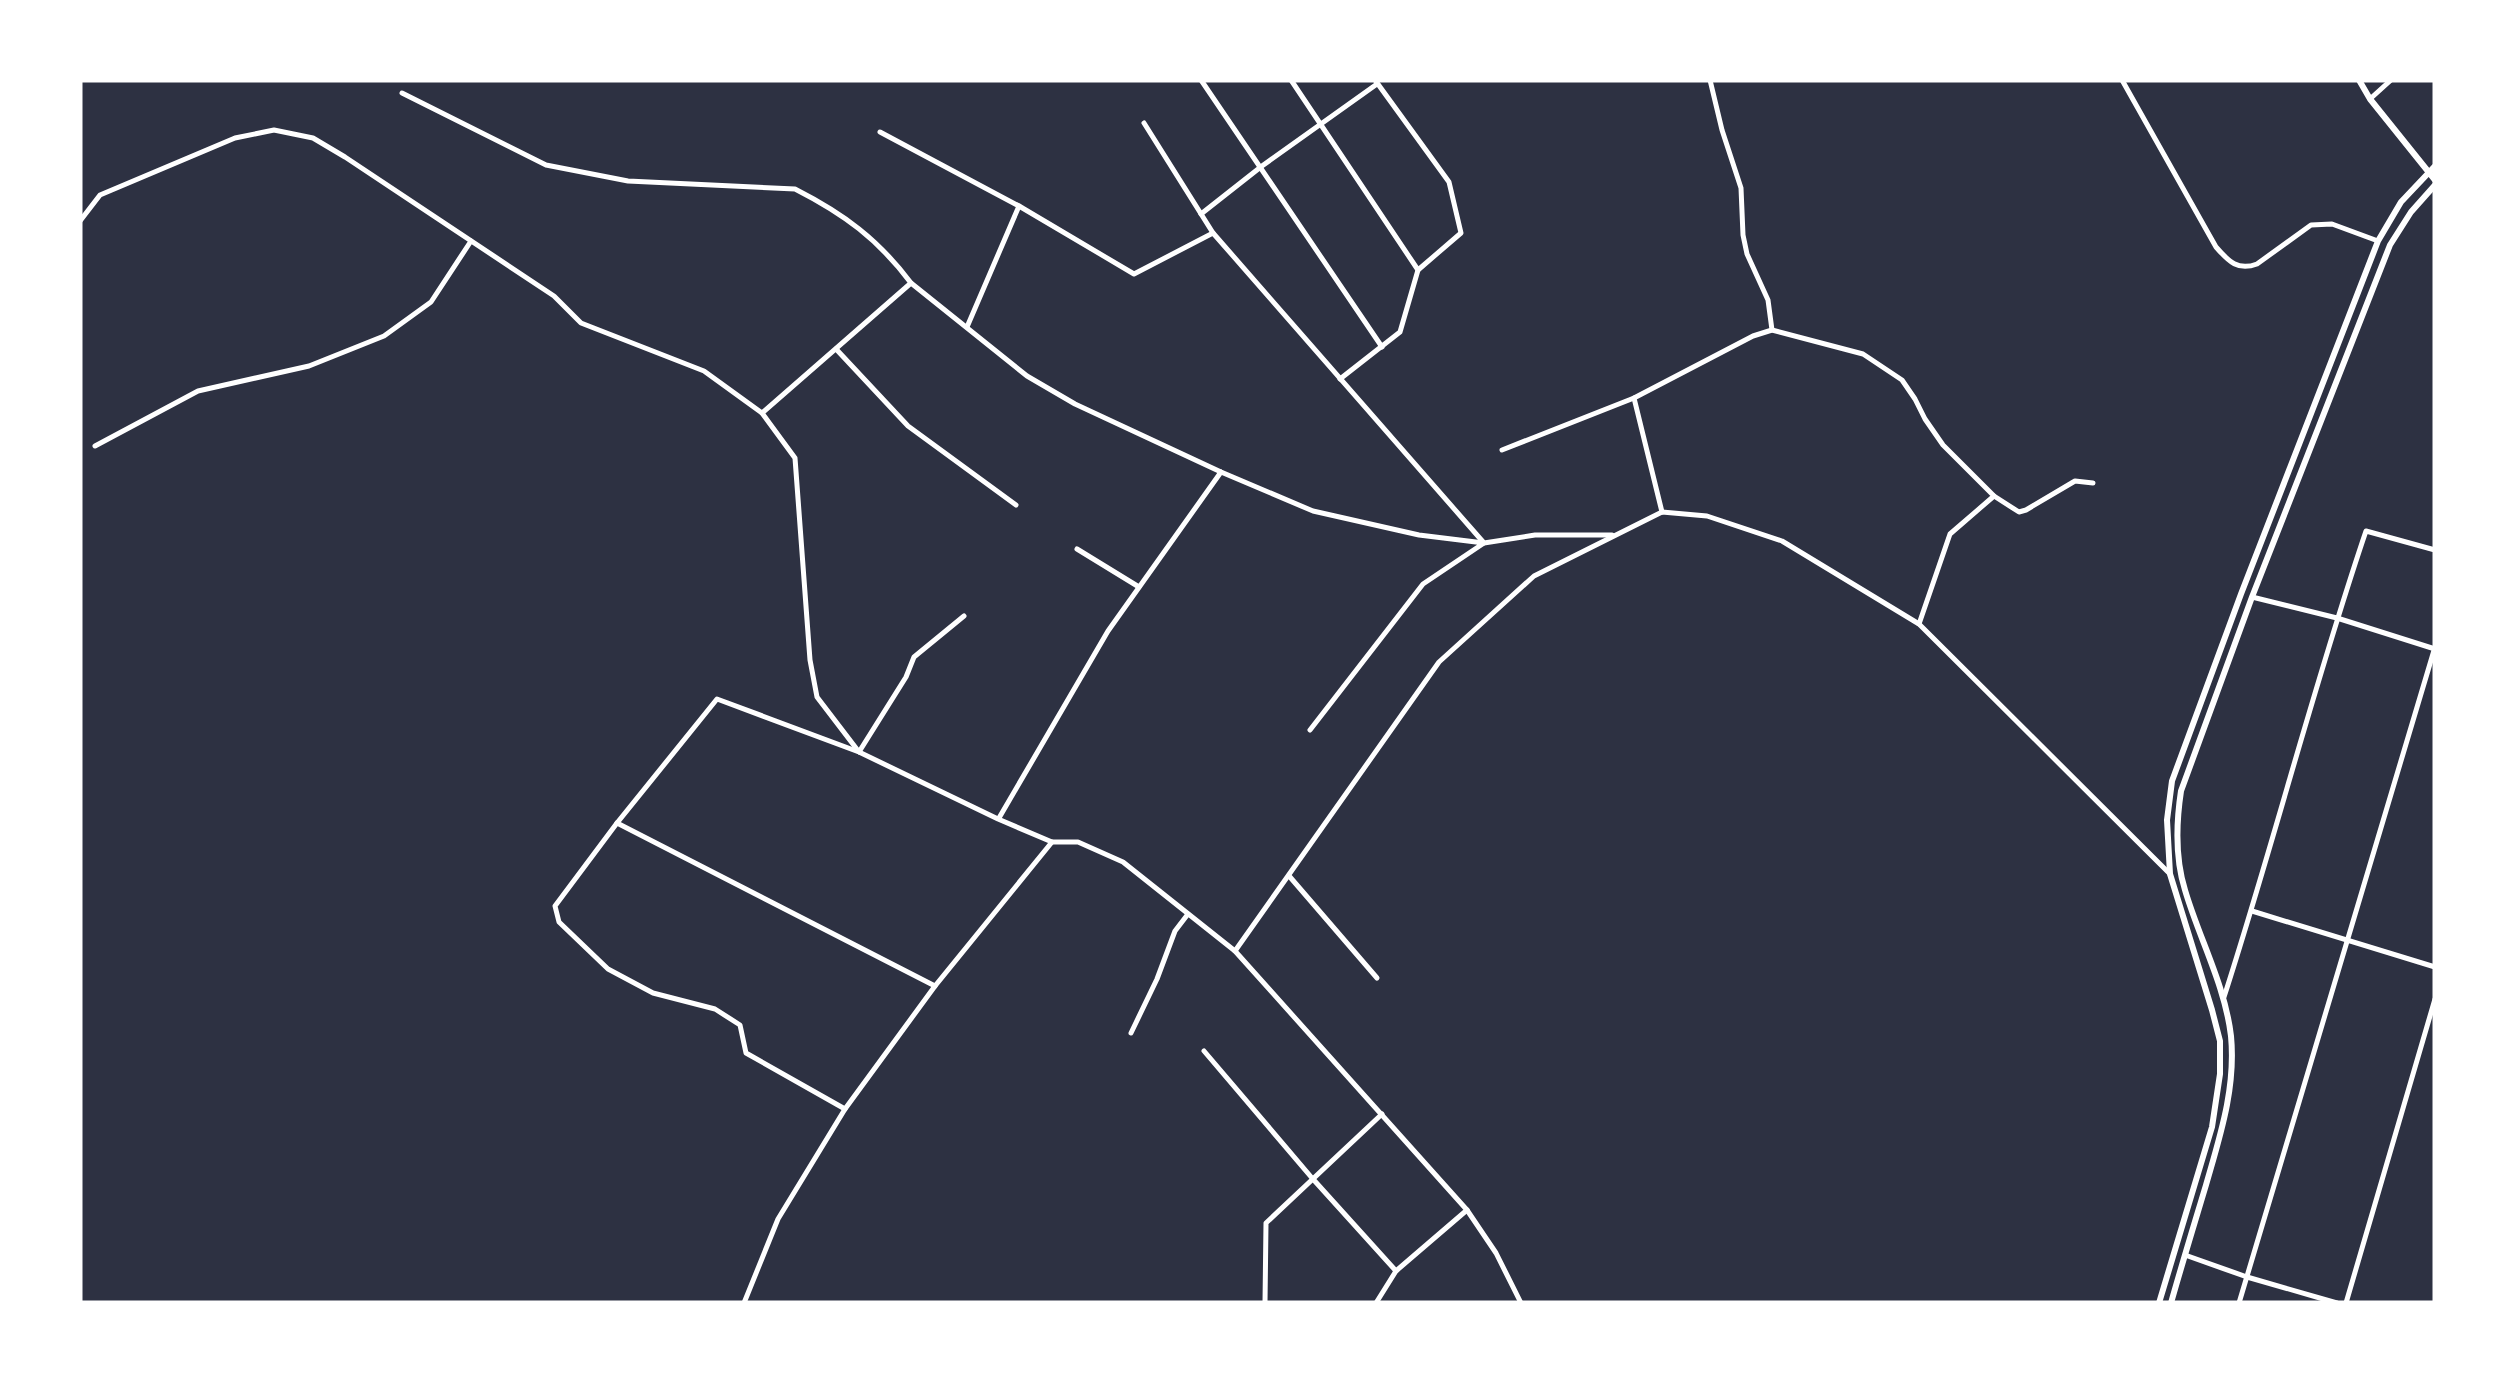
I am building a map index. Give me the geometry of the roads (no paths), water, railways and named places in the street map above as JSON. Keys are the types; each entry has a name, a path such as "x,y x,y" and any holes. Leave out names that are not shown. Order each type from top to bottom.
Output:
{"main road":[{"path":"2171,1303 2230,1096 2230,1035 2223,1000 2184,886 2178,852 2181,791 2252,597 2390,245 2435,182 2432,169 2370,99 2360,80"},
{"path":"2159,1303 2212,1127 2220,1074 2220,1041 2170,874 2166,820 2172,780 2378,241 2400,202 2432,169"}],"street":[{"path":"1202,80 1382,346"},
{"path":"1291,80 1418,270"},
{"path":"1710,80 1742,188 1746,254 1768,300 1772,330"},
{"path":"2122,80 2216,247 2228,261 2247,268 2258,264 2311,225 2332,224 2378,241"},
{"path":"2370,99 2391,80"},
{"path":"1202,214 1376,82 1449,182 1460,233 1418,270 1400,332 1340,379"},
{"path":"402,93 546,165 628,181 795,188 870,236 911,283 1027,376 1074,404 1313,511 1419,535 1484,544 1536,535 1615,535"},
{"path":"1144,123 1213,233 1484,544"},
{"path":"80,221 100,194 235,138 274,130 312,138 554,296 581,323 704,371 762,412 795,458 816,698 859,752"},
{"path":"880,132 1020,206 1134,274 1213,233"},
{"path":"968,327 1020,206"},
{"path":"95,446 198,391 309,366 384,336 430,302 471,240"},
{"path":"762,412 911,283"},
{"path":"1502,450 1634,398 1753,336 1772,330 1863,354 1902,380 1943,444 1994,496 2019,512 2075,481 2093,484"},
{"path":"836,349 908,426 1016,505"},
{"path":"1634,398 1662,512"},
{"path":"998,820 1108,631 1221,472"},
{"path":"1919,624 1950,534 1994,496"},
{"path":"1235,951 1439,662 1534,576 1662,512 1707,516 1782,541 1919,624 2170,874"},
{"path":"2223,1000 2336,618 2366,531 2435,550"},
{"path":"1310,730 1424,584 1484,544"},
{"path":"1077,550 1139,587"},
{"path":"2239,1303 2435,648 2252,597"},
{"path":"859,752 906,678 914,657 964,616"},
{"path":"845,1109 746,1053 740,1025 715,1009 653,993 608,970 559,922 555,906 717,698 859,752 1052,842 1078,842 1123,862 1235,951 1468,1210 1522,1303"},
{"path":"617,823 935,986"},
{"path":"746,1302 778,1218 845,1109 935,986 1052,842"},
{"path":"1290,877 1377,978"},
{"path":"2252,911 2435,967"},
{"path":"1131,1033 1175,931 1188,914"},
{"path":"2346,1303 2435,999"},
{"path":"1204,1051 1396,1270"},
{"path":"1265,1303 1266,1222 1382,1114"},
{"path":"1376,1303 1396,1270 1468,1210"},
{"path":"2185,1255 2337,1303"}]}
